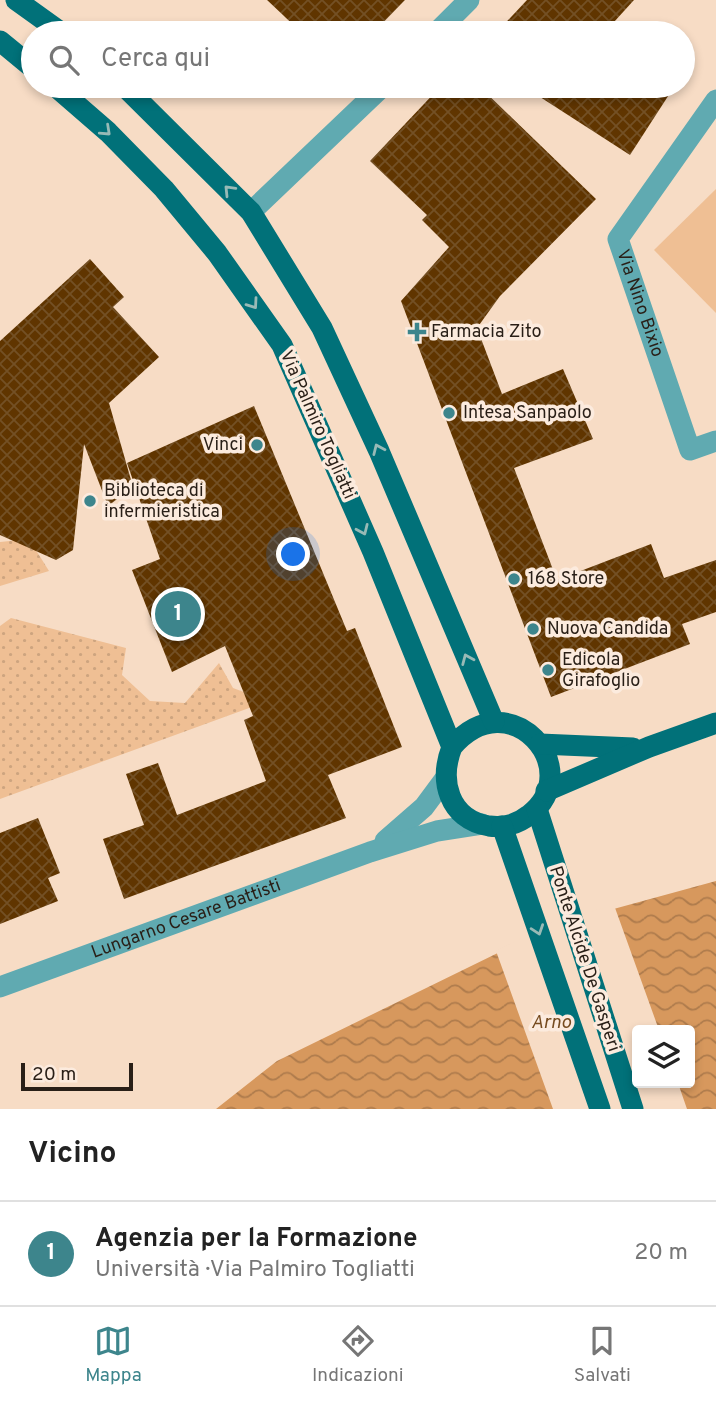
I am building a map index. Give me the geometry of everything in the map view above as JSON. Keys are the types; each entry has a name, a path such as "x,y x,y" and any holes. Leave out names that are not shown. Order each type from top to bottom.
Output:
{"main road":[{"path":"16,0 45,21"},
{"path":"1,43 21,59"},
{"name":"Via Palmiro Togliatti","path":"69,98 108,132 163,188 217,253 282,345 373,552 452,747"},
{"path":"136,98 251,212 322,328 379,451 494,722"},
{"path":"541,800 550,775 547,758 540,744 527,731 511,723 477,725 463,734 452,747 444,780 457,808 492,825 515,823 541,800 649,747 716,723"},
{"path":"540,744 616,750 649,747"},
{"name":"Ponte Alcide De Gasperi","path":"541,800 549,850 633,1109"},
{"name":"Ponte Alcide De Gasperi","path":"492,825 516,866 600,1109"}],"street":[{"path":"448,21 469,0"},
{"path":"251,212 370,98"},
{"name":"Via Nino Bixio","path":"716,100 618,239 690,450 716,440"},
{"name":"Lungarno Cesare Battisti","path":"370,852 401,830 424,807 444,780"},
{"name":"Lungarno Cesare Battisti","path":"0,987 370,852 437,831 492,825"}],"shaded area":[{"path":"716,189 716,313 654,250"},
{"path":"29,539 49,571 0,586 0,542"},
{"path":"11,618 126,648 122,675 150,701 185,703 219,663 233,688 268,701 0,799 0,626"}],"water":[{"name":"Arno","path":"716,881 716,1109 216,1109 277,1061 555,925"}],"pier":[{"path":"614,905 657,1025 632,1025 632,1088 680,1088 687,1109 553,1109 496,951 553,922"}],"building":[{"path":"267,0 405,0 385,21 289,21"},
{"path":"527,0 634,0 615,21 507,21"},
{"path":"430,98 491,98 596,199 500,296 477,328 502,394 563,369 593,439 514,468 557,580 651,544 664,578 716,560 716,612 682,624 690,644 551,697 401,301 449,247 422,220 427,215 370,161"},
{"path":"542,98 667,98 630,155"},
{"path":"90,259 124,297 113,307 159,357 109,403 133,487 108,506 84,444 73,550 56,560 0,535 0,341"},
{"path":"254,406 347,631 355,628 402,747 328,775 346,818 124,899 103,839 144,825 126,774 158,763 177,815 266,781 244,720 253,716 225,646 172,672 132,570 160,559 127,463"},
{"path":"38,818 60,873 48,878 58,901 0,924 0,833"}],"place":[{"name":"Farmacia Zito","path":"417,332"},
{"name":"Intesa Sanpaolo","path":"449,413"},
{"name":"Vinci","path":"257,445"},
{"name":"Biblioteca di infermieristica","path":"90,501"},
{"name":"168 Store","path":"514,579"},
{"name":"Agenzia per la Formazione","path":"178,614"},
{"name":"Nuova Candida","path":"533,629"},
{"name":"Edicola Girafoglio","path":"548,670"}]}
